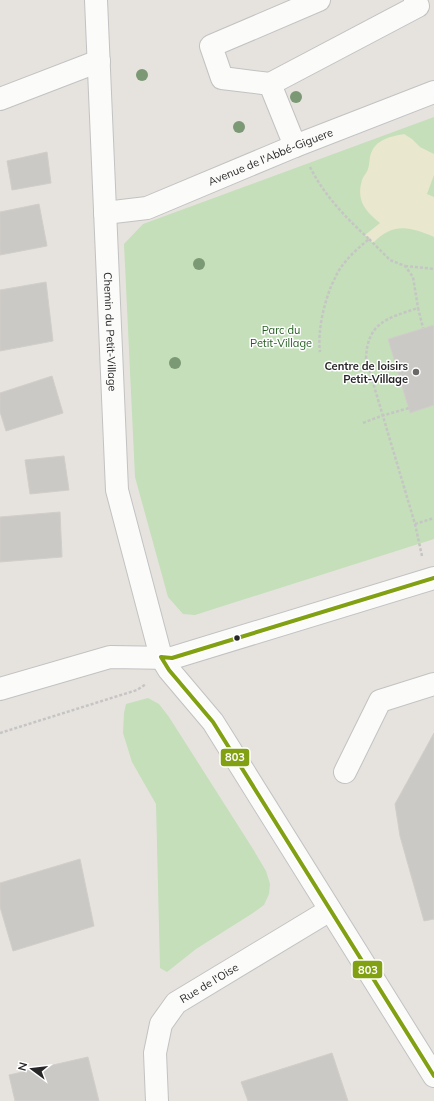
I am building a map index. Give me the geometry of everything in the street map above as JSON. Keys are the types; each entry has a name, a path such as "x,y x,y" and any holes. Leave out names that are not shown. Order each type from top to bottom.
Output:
{"street":[{"name":"Chemin du Petit-Village","path":"96,0 117,490 165,663"},
{"path":"319,0 211,46 222,78 270,84 419,2"},
{"path":"0,100 99,61"},
{"path":"270,84 295,146"},
{"name":"Avenue de l'Abbé-Giguere","path":"105,213 147,208 295,146 434,92"},
{"path":"0,689 110,657 165,663 172,658 431,578"},
{"path":"165,663 213,722 434,1076"},
{"path":"345,772 380,701 434,684"},
{"name":"Rue de l'Oise","path":"156,1101 155,1053 161,1024 176,1003 330,910"}],"path":[{"path":"295,146 305,158 318,183 337,206 390,260 405,266 434,269"},
{"path":"320,352 318,342 321,322 335,278 347,259 370,239"},
{"path":"405,266 414,277 418,308 423,328"},
{"path":"418,308 382,322 372,332 366,346 366,359 381,416 431,578"},
{"path":"363,423 409,408"},
{"path":"415,524 434,518"},
{"path":"0,734 137,690 165,663"}],"green space":[{"name":"Parc du Petit-Village","path":"434,117 434,539 195,615 183,614 168,597 135,477 124,244 143,224"},
{"path":"148,698 159,704 169,717 253,849 266,871 270,884 269,894 264,905 196,949 167,972 160,968 156,804 132,762 123,733 126,704"}],"sand":[{"path":"404,134 420,147 434,154 434,175 427,194 434,197 434,237 410,229 402,228 388,232 373,243 365,235 380,223 370,214 363,204 360,187 363,177 369,167 370,155 374,147 381,141"}],"building":[{"path":"47,152 51,183 12,190 7,161"},
{"path":"39,204 47,246 0,255 0,212"},
{"path":"46,282 53,341 0,351 0,290"},
{"name":"Centre de loisirs Petit-Village","path":"434,325 434,405 410,413 388,339"},
{"path":"52,376 63,413 6,431 0,412 0,393"},
{"path":"64,456 69,490 30,494 25,460"},
{"path":"60,512 62,557 0,562 0,517"},
{"path":"434,733 434,919 424,921 400,836 395,804"},
{"path":"80,859 94,926 13,951 0,907 0,883"},
{"path":"332,1053 348,1101 248,1101 241,1082"},
{"path":"88,1057 99,1101 15,1101 9,1075"}],"transit line":[{"name":"803","path":"161,657 172,658 434,578"},
{"name":"803","path":"161,657 169,670 213,722 434,1076"}],"place":[{"name":"Centre de loisirs Petit-Village","path":"416,372"}]}
